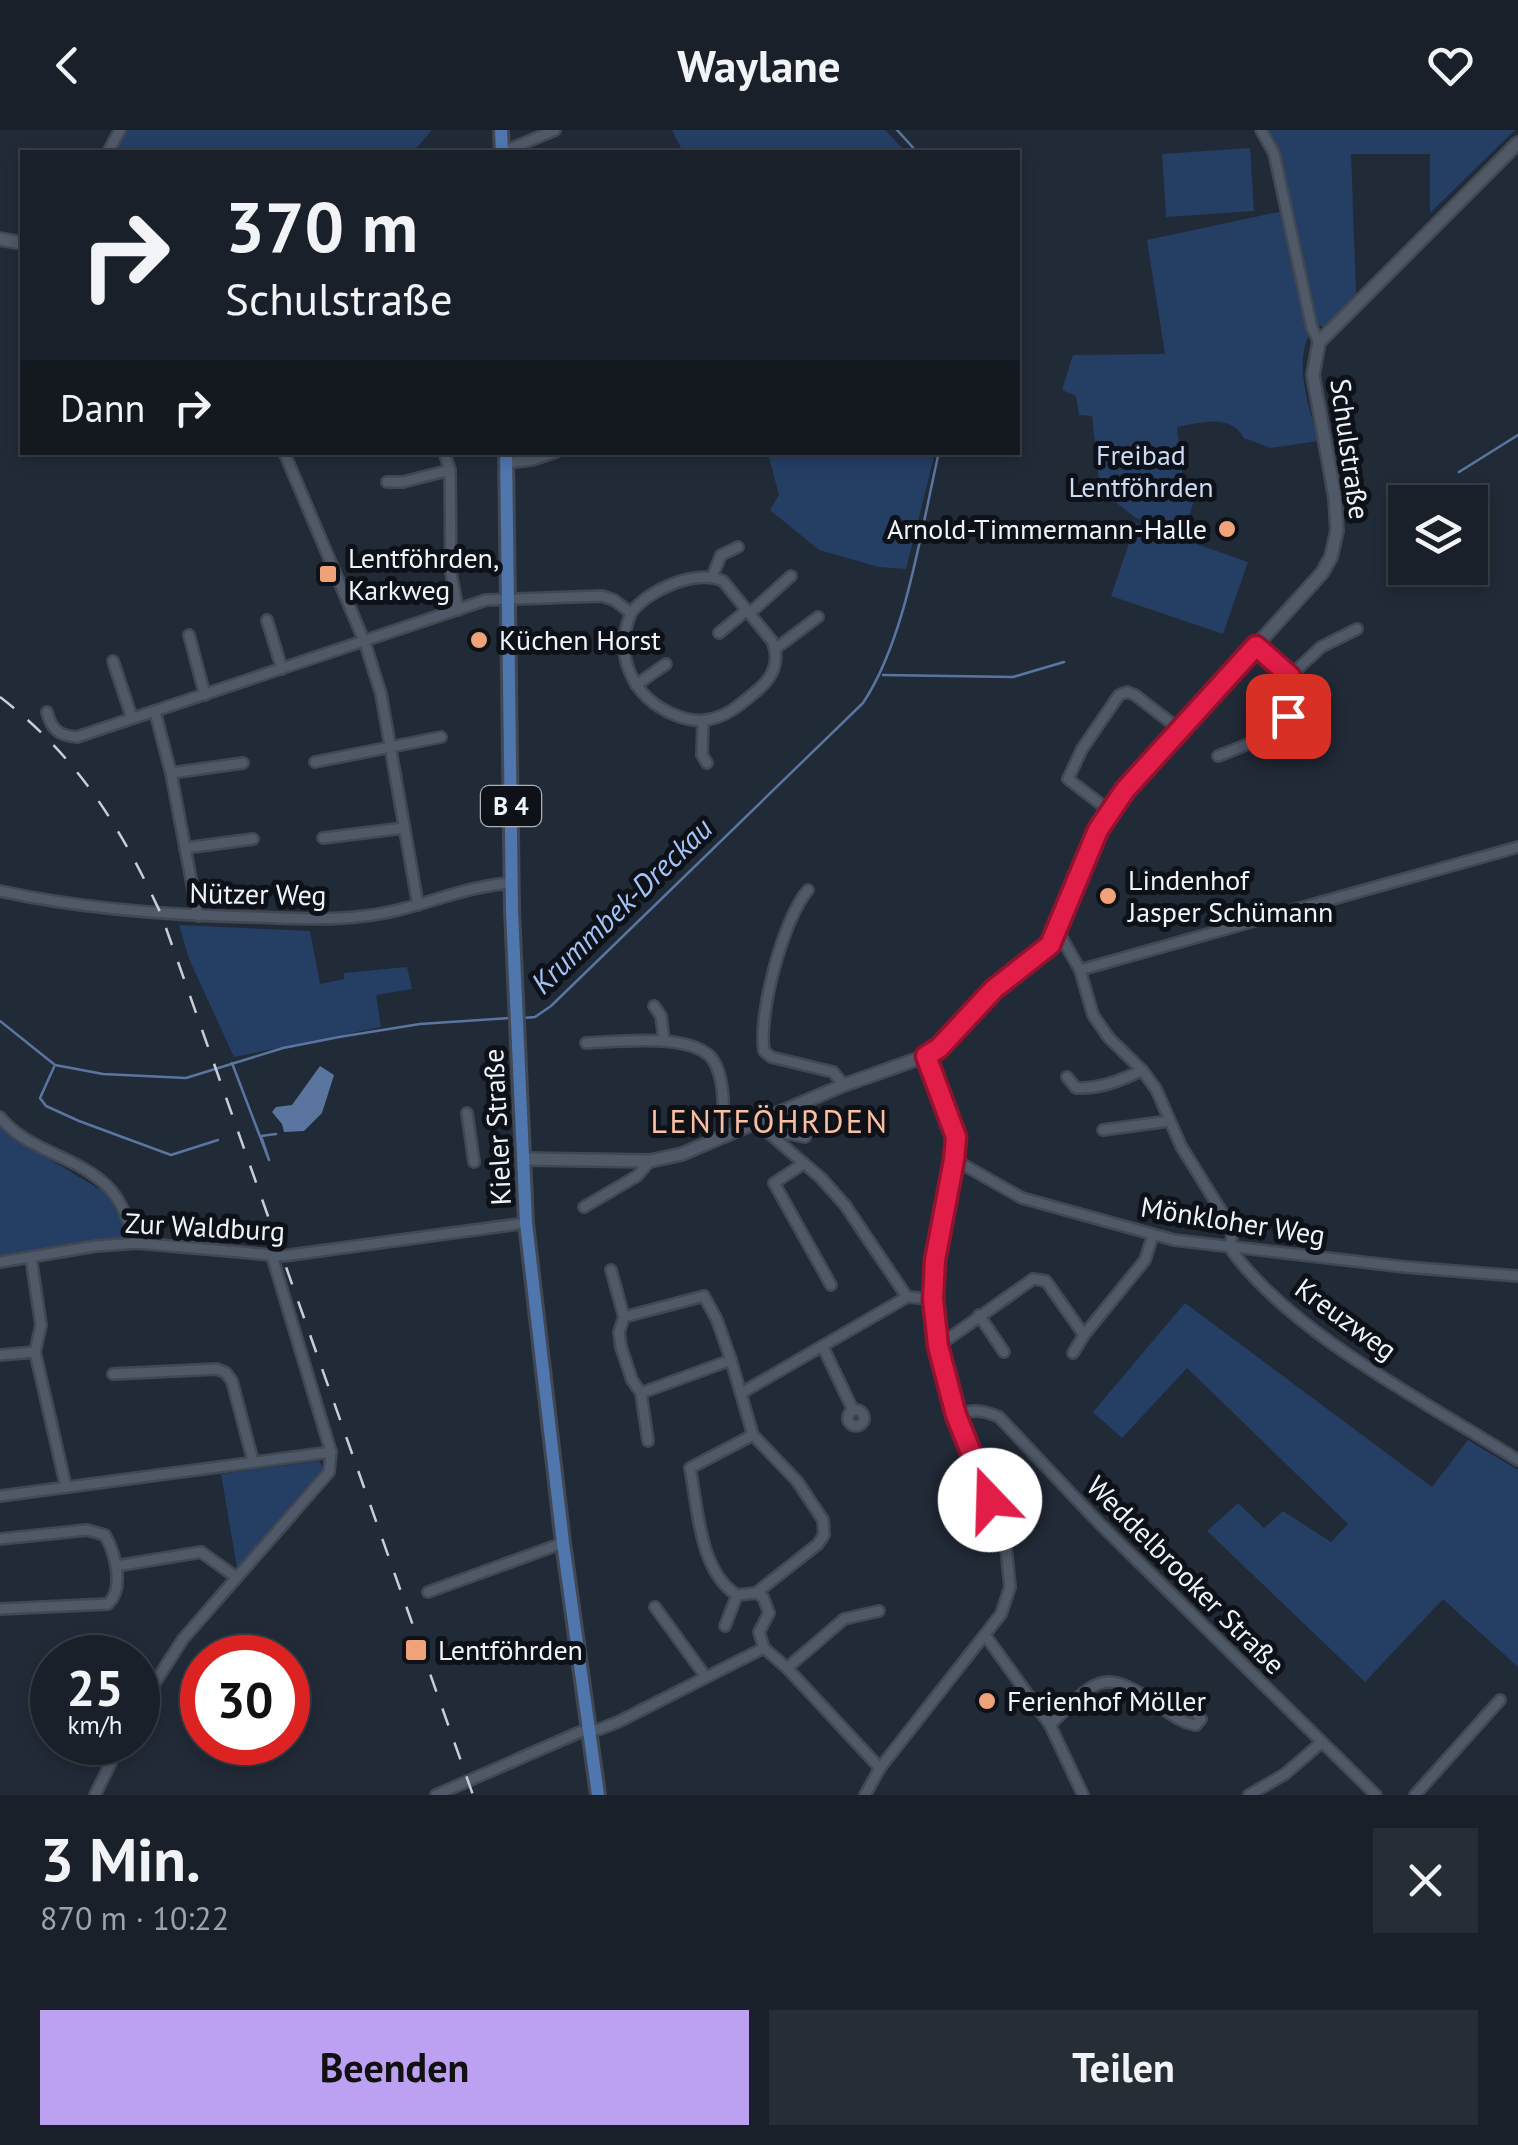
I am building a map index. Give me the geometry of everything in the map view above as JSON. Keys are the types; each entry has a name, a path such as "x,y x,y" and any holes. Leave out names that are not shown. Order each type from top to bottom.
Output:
{"main road":[{"name":"Kieler Straße","path":"506,458 512,884 526,1223 563,1542 598,1795"}],"street":[{"path":"507,150 554,130"},
{"path":"1261,130 1274,152 1312,328 1319,342"},
{"name":"Schulstraße","path":"523,1159 650,1161 682,1154 760,1126 844,1086 926,1056 939,1048 994,989 1039,956 1058,931 1098,830 1125,790 1315,582 1336,541 1335,498 1313,375 1319,342 1518,143"},
{"path":"285,455 365,643 381,694 418,906"},
{"path":"445,455 450,470 452,573 458,610"},
{"path":"506,458 532,460 547,455"},
{"path":"387,482 450,470"},
{"path":"712,577 721,555 738,546"},
{"path":"719,634 791,576"},
{"path":"712,577 723,582 748,612 776,649 774,672 733,711 704,721 691,720 663,710 636,685 622,642 631,613 649,594 712,577"},
{"path":"47,712 50,726 68,737 77,737 486,600 602,596 631,613"},
{"path":"776,649 818,618"},
{"path":"267,620 282,669"},
{"path":"1290,676 1321,647 1357,629"},
{"path":"189,635 205,695"},
{"path":"1218,756 1251,743 1288,716 1293,701 1290,676 1256,646"},
{"path":"113,660 132,718"},
{"path":"636,685 666,664"},
{"path":"1110,812 1068,778 1082,749 1119,695 1135,695 1178,729"},
{"path":"155,712 171,773 198,916"},
{"path":"704,721 702,755 707,763"},
{"path":"315,762 441,737"},
{"path":"171,773 242,763"},
{"path":"323,838 404,828"},
{"path":"185,848 254,839"},
{"path":"1080,970 1518,846"},
{"name":"Nützer Weg","path":"0,891 84,906 198,916 328,920 392,912 451,893 512,884"},
{"path":"808,890 788,920 762,1026 764,1051 771,1057 833,1072 844,1086"},
{"name":"Kreuzweg","path":"1058,931 1080,970 1093,1014 1109,1038 1156,1089 1180,1146 1233,1230 1230,1248 1244,1268 1326,1340 1518,1460"},
{"path":"654,1006 661,1016 664,1041"},
{"path":"586,1043 664,1041 686,1044 713,1059 721,1082 724,1137"},
{"path":"865,1795 880,1768 985,1635 1007,1601 1009,1564 999,1525 956,1415 938,1346 933,1299 940,1226 954,1160 953,1125 926,1056"},
{"path":"1067,1076 1076,1088 1085,1088 1120,1081 1142,1070"},
{"path":"467,1112 474,1162"},
{"path":"0,1117 18,1134 69,1160 111,1189 137,1242"},
{"path":"1103,1130 1170,1121"},
{"path":"760,1126 806,1137"},
{"path":"760,1126 844,1204 907,1297"},
{"name":"Mönkloher Weg","path":"954,1160 1022,1198 1153,1235 1230,1248 1518,1276"},
{"name":"Schulstraße","path":"584,1207 636,1176 650,1161"},
{"path":"804,1164 774,1183 831,1286"},
{"name":"Zur Waldburg","path":"0,1262 137,1242 272,1256 526,1223"},
{"path":"1073,1354 1145,1260 1153,1235"},
{"path":"160,1675 183,1639 327,1476 331,1452 272,1256"},
{"path":"31,1258 41,1325 35,1352 66,1487"},
{"path":"610,1270 624,1317 619,1332 621,1347 632,1380 641,1393 648,1440"},
{"path":"938,1346 1033,1279 1046,1281 1084,1336"},
{"path":"624,1317 704,1296 717,1320 743,1392 754,1435 797,1481 823,1520 824,1535 818,1544 756,1593 736,1595 726,1588 703,1540 690,1468 754,1435"},
{"path":"743,1392 907,1297 933,1299"},
{"path":"979,1316 1004,1352"},
{"path":"822,1347 853,1410"},
{"path":"0,1356 35,1352"},
{"path":"641,1393 731,1360"},
{"path":"113,1374 218,1369 226,1372 232,1380 253,1461"},
{"name":"Weddelbrooker Straße","path":"956,1415 970,1410 985,1411 999,1418 1099,1523 1376,1795"},
{"path":"0,1496 331,1452"},
{"path":"0,1540 96,1532 105,1535 116,1566 115,1598 108,1604 0,1609"},
{"path":"428,1592 563,1542"},
{"path":"116,1566 201,1552 236,1577"},
{"path":"756,1593 763,1598 769,1613 759,1632 764,1648 880,1768"},
{"path":"725,1626 736,1595"},
{"path":"655,1607 706,1677"},
{"path":"787,1668 844,1618 879,1611"},
{"path":"985,1635 1050,1724 1083,1795"},
{"path":"436,1795 508,1762 618,1722 764,1648"},
{"path":"1050,1724 1091,1686 1110,1680 1135,1689 1169,1712"},
{"path":"1415,1795 1500,1700"},
{"path":"1249,1795 1285,1774 1322,1742"},
{"path":"95,1795 110,1765"}],"green space":[{"path":"127,130 432,130 415,150 116,150"},
{"path":"672,130 885,130 904,150 682,150"},
{"path":"1267,130 1515,130 1430,213 1430,154 1351,154 1356,293 1327,327 1315,325 1279,151"},
{"path":"1250,148 1254,211 1166,217 1162,154"},
{"name":"Freibad Lentföhrden","path":"1283,211 1311,331 1303,371 1318,441 1271,448 1244,438 1223,422 1177,427 1184,487 1195,497 1184,533 1136,518 1100,490 1092,416 1079,415 1076,396 1062,390 1073,355 1165,354 1147,240"},
{"path":"769,455 934,455 906,569 879,567 819,550 770,510 779,495"},
{"path":"1136,523 1248,562 1223,634 1111,596"},
{"path":"179,925 310,931 320,984 344,979 344,973 407,967 412,989 376,995 381,1027 234,1057 189,959"},
{"path":"0,1122 9,1135 106,1193 131,1238 0,1258"},
{"path":"1185,1303 1432,1487 1468,1440 1518,1470 1518,1667 1443,1599 1365,1682 1207,1531 1238,1503 1264,1528 1283,1511 1331,1542 1348,1524 1187,1368 1122,1438 1093,1412"},
{"path":"319,1461 326,1474 237,1568 221,1474"}],"shaded area":[{"path":"320,1066 334,1075 322,1113 304,1131 284,1132 272,1112 276,1107 292,1105"}],"waterway":[{"name":"Krummbek-Dreckau","path":"897,130 915,150"},
{"path":"1459,472 1518,435"},
{"name":"Krummbek-Dreckau","path":"524,1018 535,1017 551,1006 863,703 878,677 901,616 938,455"},
{"path":"883,675 1013,677 1064,662"},
{"name":"Krummbek-Dreckau","path":"0,1021 55,1065 103,1074 186,1078 283,1048 339,1037 420,1024 511,1018"},
{"path":"232,1063 269,1160 261,1136 276,1134"},
{"path":"54,1067 40,1098 46,1106 79,1121 171,1155 218,1140"}],"railway":[{"path":"0,697 52,744 94,795 130,851 161,914 473,1795"}],"place":[{"name":"Arnold-Timmermann-Halle","path":"1227,529"},
{"name":"Lentföhrden, Karkweg","path":"328,574"},
{"name":"Küchen Horst","path":"479,640"},
{"name":"Lindenhof Jasper Schümann","path":"1108,896"},
{"name":"Lentföhrden","path":"416,1650"},
{"name":"Ferienhof Möller","path":"987,1701"}],"district":[{"name":"LENTFÖHRDEN","path":"770,1122"}],"route":[{"path":"990,1500 956,1415 938,1346 933,1299 935,1260 956,1137 926,1056 950,1038 994,989 1050,945 1098,830 1125,790 1256,646 1290,676 1294,686 1288,716"}]}
